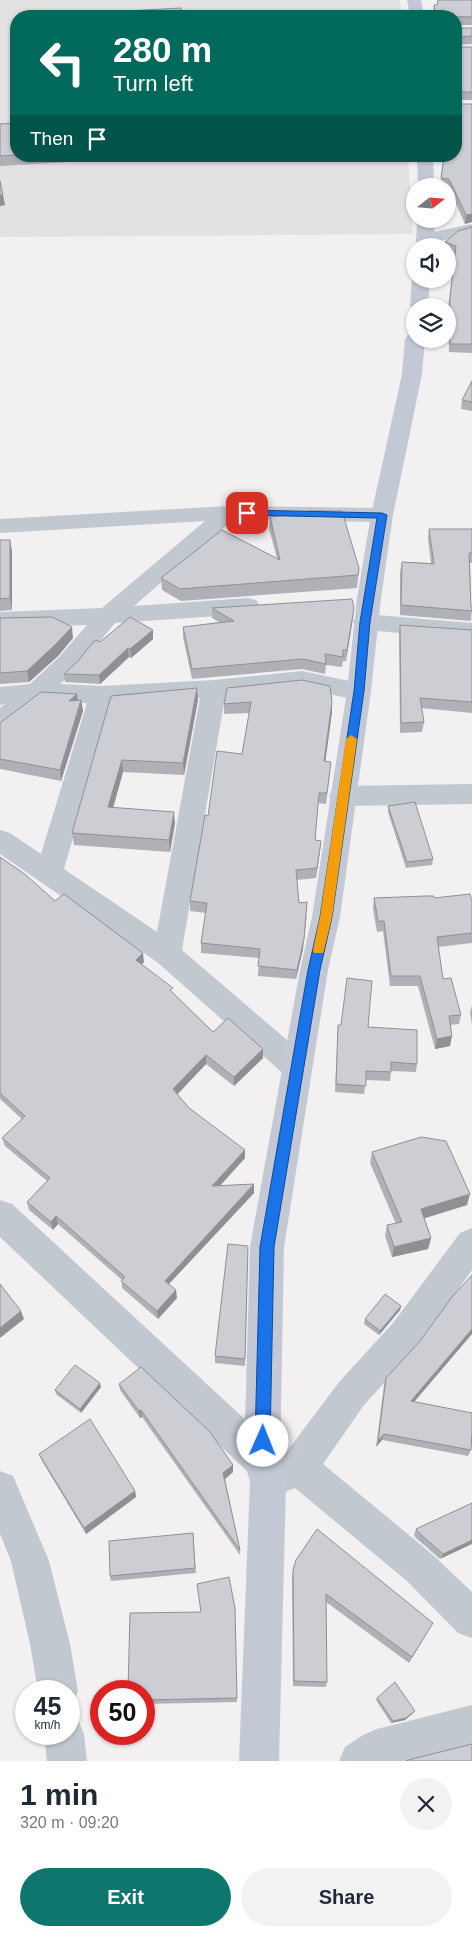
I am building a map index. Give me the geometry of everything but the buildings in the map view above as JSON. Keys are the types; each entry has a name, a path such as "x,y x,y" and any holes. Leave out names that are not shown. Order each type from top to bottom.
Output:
{"main road":[{"path":"425,162 426,178"},
{"path":"259,1761 276,1470 267,1247 314,970 326,917 342,796 359,691 361,606 412,374 414,348"}],"street":[{"path":"442,238 472,229"},
{"path":"0,526 228,513 382,515"},
{"path":"0,721 37,692 68,663 108,616 228,513"},
{"path":"0,620 108,616 272,604"},
{"path":"361,606 472,631"},
{"path":"0,696 37,692 102,695 214,689 302,680 359,691"},
{"path":"167,954 214,689"},
{"path":"49,873 102,695"},
{"path":"342,796 472,794"},
{"path":"0,840 167,954 297,1067"},
{"path":"0,1215 276,1470 420,1568 472,1619"},
{"path":"276,1470 352,1393 405,1335 472,1244"},
{"path":"0,1488 30,1561 50,1644 56,1680"},
{"path":"359,1761 377,1748 472,1725"},
{"path":"65,1745 67,1761"}],"shaded area":[{"path":"0,0 400,0 401,10 10,10 10,162 408,162 409,178 406,178 406,228 413,228 413,234 0,237"}],"slow traffic":[{"path":"318,950 326,917 351,739"}],"route":[{"path":"247,513 382,515 365,622 359,691 342,796 326,917 314,970 267,1247 263,1441"}]}
